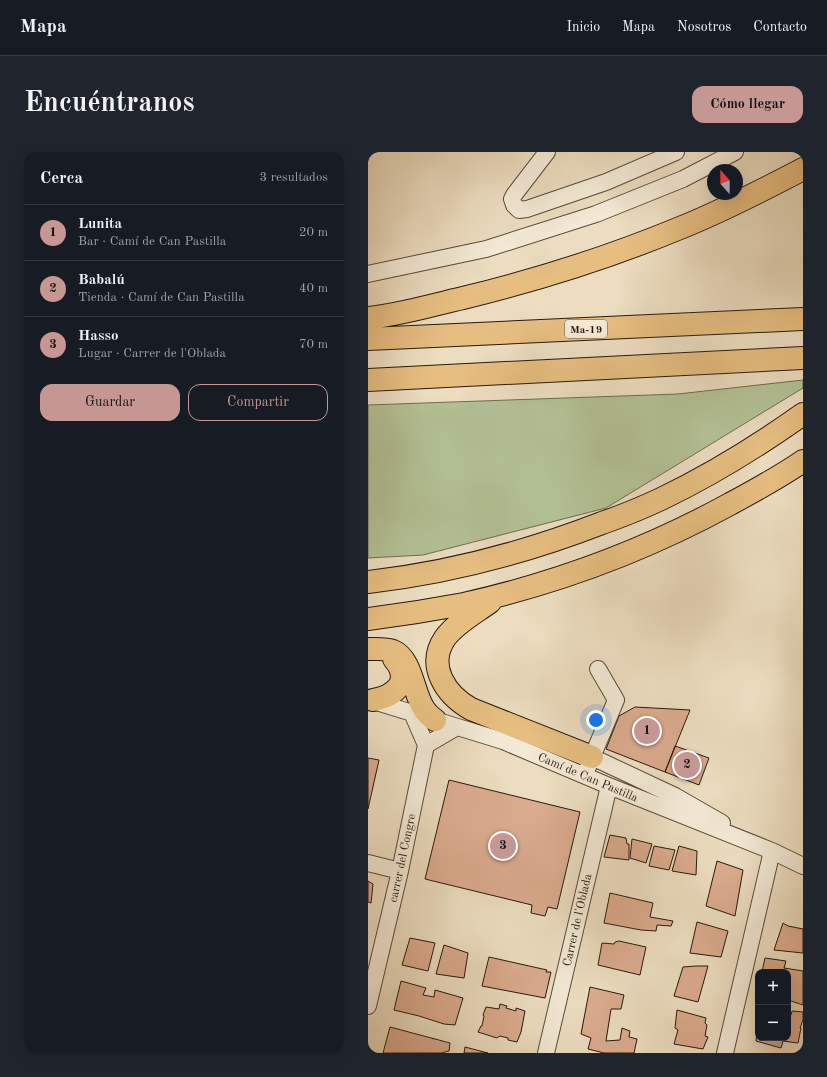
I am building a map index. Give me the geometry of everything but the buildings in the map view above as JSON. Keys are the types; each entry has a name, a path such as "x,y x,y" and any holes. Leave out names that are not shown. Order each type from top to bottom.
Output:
{"highway":[{"path":"368,318 490,291 593,261 681,228 738,202 803,169"},
{"name":"Ma-19","path":"368,339 803,319"},
{"path":"368,380 803,358"},
{"path":"368,582 409,576 495,558 578,532 660,500 692,484 751,449 803,414"},
{"path":"368,619 437,609 501,595 585,569 658,540 698,521 803,461"},
{"path":"501,595 457,626 444,639 438,654 437,662 438,670 443,683 452,695 463,705 588,767"},
{"path":"370,700 384,698 392,694 398,689 401,678 397,663 389,655 373,649"},
{"path":"373,649 393,651 399,654 403,659 424,709 435,720"}],"street":[{"path":"547,152 514,195 512,202 519,210 527,210 606,182 676,152"},
{"path":"368,274 486,249 596,214 683,179 735,152"},
{"path":"368,270 390,269"},
{"path":"598,669 616,700 588,767 675,796 772,851 724,1053"},
{"name":"Camí de Can Pastilla","path":"370,700 588,767 609,786 772,851 803,866"},
{"path":"412,713 426,745 457,727"},
{"name":"carrer del Congre","path":"368,1006 400,870 426,745"},
{"name":"Carrer de l'Oblada","path":"546,1053 609,786"},
{"path":"368,863 400,870"}],"green space":[{"path":"803,380 803,388 606,508 423,555 368,558 368,405 678,394"}],"place":[{"name":"Lunita","path":"647,731"},
{"name":"Babalú","path":"687,765"},
{"name":"Hasso","path":"503,846"}]}
